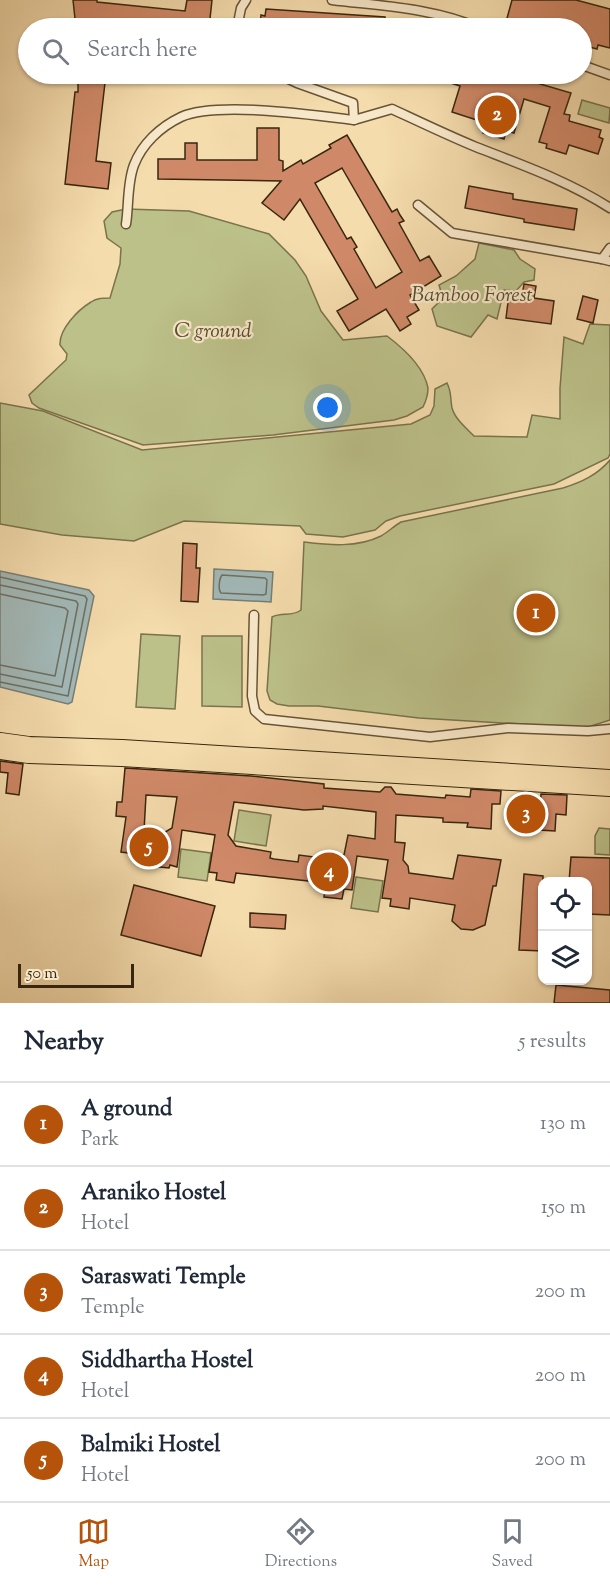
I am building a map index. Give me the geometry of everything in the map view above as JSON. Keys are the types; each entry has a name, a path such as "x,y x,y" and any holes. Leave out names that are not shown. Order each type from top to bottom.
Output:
{"main road":[{"path":"0,746 29,750 122,753 610,783"}],"lane":[{"path":"239,18 246,0"},
{"path":"332,0 448,18"},
{"path":"592,69 610,75"},
{"path":"300,84 353,103 354,120"},
{"path":"126,224 129,181 142,149 153,136 182,116 200,112 238,110 354,120 392,108 432,129 554,178 610,208"},
{"path":"418,205 452,233 606,260 610,248"},
{"path":"254,615 252,696 255,711 264,719 430,736 508,728 588,731 610,729"}],"green space":[{"path":"582,100 610,108 609,123 578,114"},
{"name":"C ground","path":"126,209 189,211 269,234 295,260 306,276 321,311 343,340 387,336 412,359 426,380 428,388 423,407 394,420 273,435 143,445 39,408 32,403 29,395 66,360 67,354 60,345 66,326 91,302 110,298 120,264 121,248 107,238 104,221 112,212"},
{"name":"Bamboo Forest","path":"479,243 514,250 520,259 535,269 534,280 524,282 516,291 504,290 497,319 488,315 471,337 437,326 432,309 443,298 439,285 456,276 475,259"},
{"path":"590,324 610,325 610,454 608,458 554,484 400,516 386,521 375,530 343,537 306,534 300,526 184,521 134,541 62,535 0,524 0,403 43,411 142,450 411,424 430,415 434,406 435,389 447,383 453,412 474,436 527,437 532,415 560,419 564,337 583,344"},
{"path":"610,460 610,720 585,728 419,718 318,706 289,706 270,700 267,691 272,617 301,610 304,542 333,545 372,540 401,522 563,488 589,477"},
{"path":"141,634 180,636 175,709 136,707"},
{"path":"202,636 242,636 242,707 202,706"},
{"path":"239,810 271,815 266,846 234,841"},
{"path":"599,828 610,829 610,855 595,854 595,836"},
{"path":"181,849 211,853 207,881 178,877"},
{"path":"356,877 383,881 378,912 351,908"}],"water":[{"path":"214,569 273,572 271,602 213,599"},
{"path":"0,571 89,590 94,596 72,702 68,704 0,687"}],"building":[{"path":"73,0 97,0 97,2 185,11 187,0 212,0 210,18 75,18"},
{"path":"512,0 576,0 610,9 610,48 598,45 597,49 592,48 592,18 507,18"},
{"path":"266,9 385,18 261,18 261,15 265,16"},
{"path":"78,84 105,84 96,161 111,163 108,189 65,184 75,92 78,92"},
{"path":"454,84 540,84 571,93 564,114 570,115 569,121 601,130 599,137 603,139 598,154 569,145 566,154 546,148 547,144 539,142 550,107 524,99 514,133 506,131 504,139 483,133 486,123 452,112 460,86"},
{"path":"257,128 279,128 279,160 283,161 283,171 301,160 303,164 331,148 329,145 347,135 392,212 397,209 404,221 399,223 420,261 429,256 441,276 410,295 419,310 407,317 411,324 400,331 386,309 349,331 337,311 358,299 300,199 284,220 262,203 281,181 158,179 158,159 185,159 185,143 197,143 197,160 257,160","holes":["342,168 402,272 376,288 354,249 357,247 351,237 347,239 315,183"]},
{"path":"469,186 513,194 513,199 577,209 574,230 524,222 524,219 465,208"},
{"path":"524,284 536,286 534,298 554,301 551,324 506,318 509,294 522,296"},
{"path":"583,296 598,300 593,323 577,319"},
{"path":"183,543 197,544 196,568 200,568 198,602 181,601"},
{"path":"0,761 23,764 19,795 6,793 8,773 0,772"},
{"path":"125,768 251,776 324,784 324,788 380,792 385,787 391,787 396,794 445,798 446,795 470,797 471,789 501,791 500,804 492,804 491,829 467,827 468,823 443,822 443,818 396,815 395,842 405,843 403,860 408,866 409,873 453,879 458,855 501,860 485,925 473,930 461,929 452,921 455,905 410,898 409,909 390,906 391,899 382,898 388,860 357,856 352,890 344,889 342,899 324,897 326,883 236,873 234,883 216,880 217,873 209,872 215,835 182,830 177,867 150,866 152,856 121,852 126,817 116,816 117,802 122,802","holes":["146,795 177,797 172,828 162,834 144,831","234,802 304,810 323,809 323,806 376,812 375,839 348,835 344,855 338,855 337,860 299,855 298,862 270,858 271,852 236,846 228,835"]},
{"path":"541,794 567,795 566,815 556,814 555,831 539,830"},
{"path":"571,857 610,858 610,915 592,914 592,877 569,877"},
{"path":"524,874 543,876 538,877 538,951 519,950"},
{"path":"134,885 215,906 201,956 121,935"},
{"path":"250,913 286,915 285,929 250,927"},
{"path":"556,985 610,990 610,1003 554,1003"}],"place":[{"name":"Araniko Hostel","path":"497,115"},
{"name":"A ground","path":"536,613"},
{"name":"Saraswati Temple","path":"526,814"},
{"name":"Balmiki Hostel","path":"149,847"},
{"name":"Siddhartha Hostel","path":"329,872"}]}
